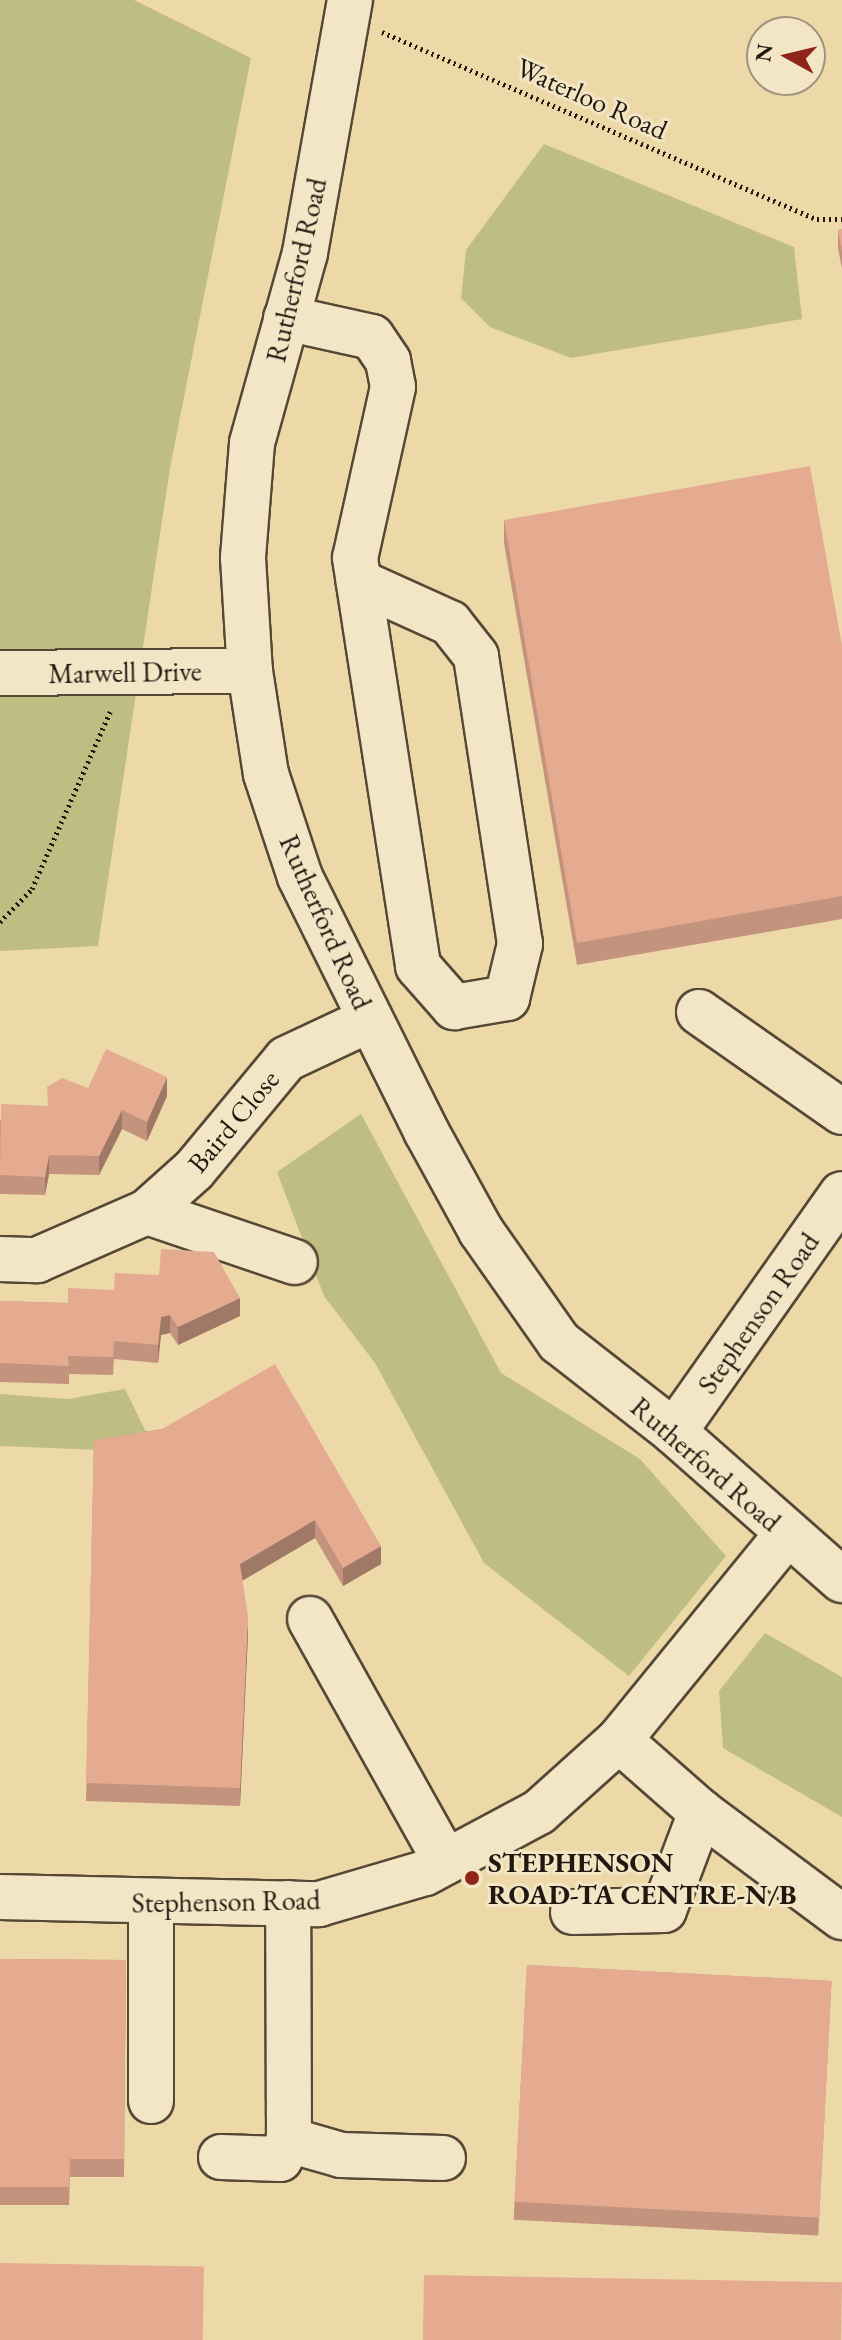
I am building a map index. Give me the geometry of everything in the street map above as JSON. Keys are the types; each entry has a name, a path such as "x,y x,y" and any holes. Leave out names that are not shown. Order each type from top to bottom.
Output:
{"street":[{"name":"Rutherford Road","path":"349,10 305,253 252,443 243,558 250,671 266,774 300,877 369,1020 481,1231 559,1342 674,1432 842,1580"},
{"path":"286,318 372,337 388,361 393,387 355,558 418,966 454,1007 507,998 520,944 476,656 450,623 359,582"},
{"name":"Marwell Drive","path":"0,673 250,671"},
{"path":"699,1012 842,1112"},
{"name":"Baird Close","path":"0,1259 37,1260 147,1212 194,1170 286,1059 369,1020"},
{"name":"Stephenson Road","path":"674,1432 842,1194"},
{"path":"147,1212 295,1262"},
{"name":"Stephenson Road","path":"0,1897 151,1904 319,1904 446,1862 539,1812 619,1740 787,1534"},
{"path":"310,1619 446,1862"},
{"path":"619,1740 701,1812 842,1917"},
{"path":"573,1912 664,1910 701,1812"},
{"path":"221,2157 280,2159 289,2140 288,1903"},
{"path":"151,1904 151,2101"},
{"path":"289,2140 341,2155 443,2158"}],"path":[{"name":"Waterloo Road","path":"349,10 817,219 842,219"},
{"path":"0,922 32,889 127,672"}],"green space":[{"path":"0,0 134,0 251,58 170,468 98,946 0,951"},
{"path":"544,144 794,247 802,319 571,358 490,327 461,298 466,250"},
{"path":"361,1114 501,1373 640,1459 726,1556 629,1676 484,1563 375,1363 324,1296 277,1172"},
{"path":"125,1389 151,1442 101,1450 0,1446 0,1394 68,1399"},
{"path":"765,1633 842,1677 842,1817 723,1748 719,1691"}],"building":[{"path":"842,229 842,251 838,230"},
{"path":"810,466 842,646 842,896 577,943 504,520"},
{"path":"106,1049 167,1077 147,1122 122,1110 99,1156 49,1155 45,1177 0,1175 1,1104 48,1106 47,1087 62,1078 88,1088"},
{"path":"161,1249 214,1252 240,1298 178,1327 170,1315 161,1317 158,1345 114,1341 113,1357 68,1356 69,1366 0,1363 0,1301 68,1303 68,1288 114,1290 115,1273 159,1275"},
{"path":"275,1364 381,1546 343,1568 315,1520 240,1564 248,1616 240,1788 86,1783 94,1440 162,1429"},
{"path":"0,1959 126,1960 124,2159 70,2159 69,2187 0,2187"},
{"path":"527,1965 832,1981 819,2218 515,2202"},
{"path":"0,2263 204,2267 203,2340 0,2340"},
{"path":"424,2275 842,2282 841,2340 423,2340"}],"place":[{"name":"STEPHENSON ROAD-TA CENTRE-N/B","path":"472,1878"}]}
